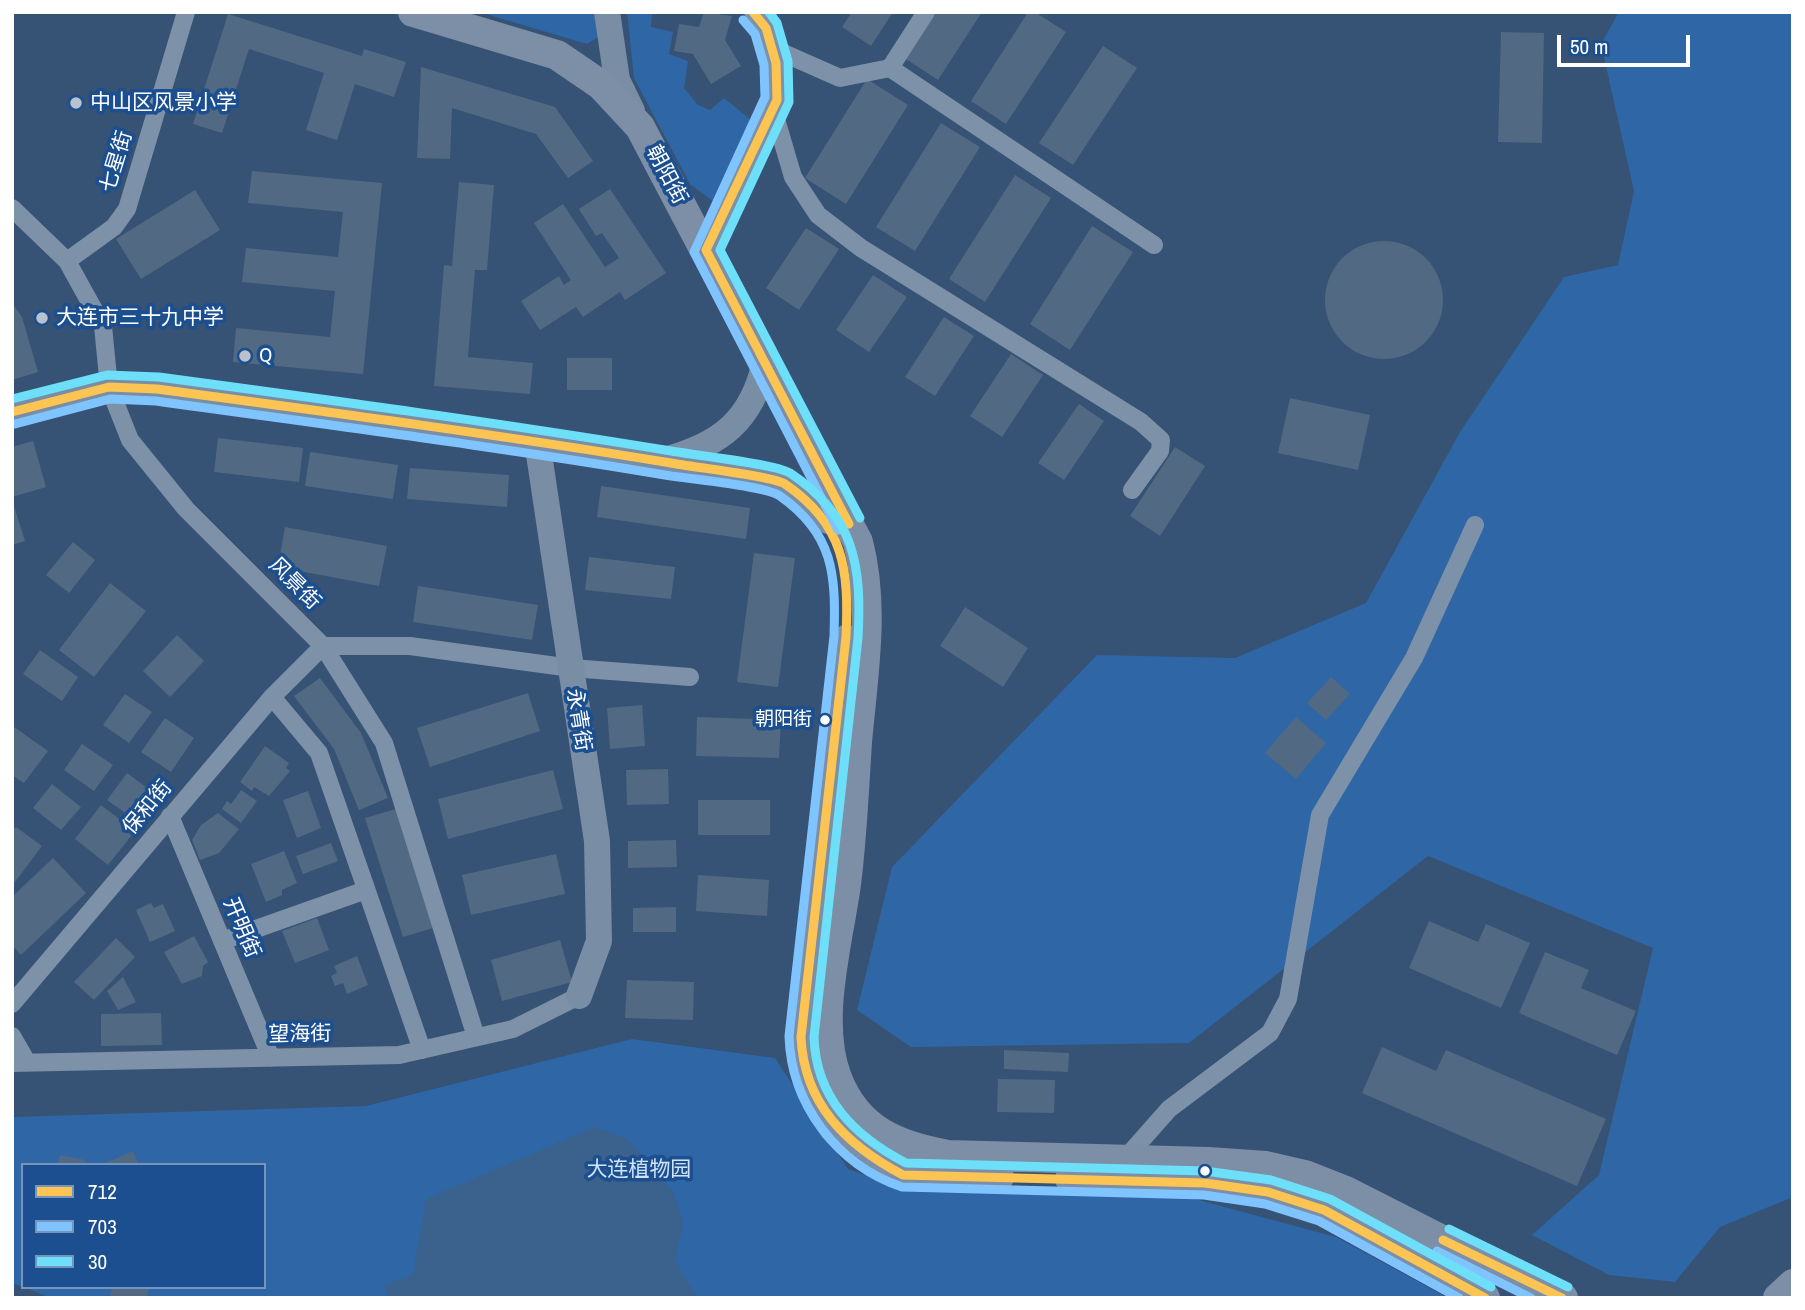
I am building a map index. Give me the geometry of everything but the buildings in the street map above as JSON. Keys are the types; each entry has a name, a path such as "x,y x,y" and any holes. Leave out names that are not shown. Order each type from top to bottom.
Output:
{"main road":[{"name":"朝阳街","path":"414,12 557,55 601,85 640,127 706,250 762,376 858,542 868,594 846,882 830,984 829,1019 836,1077 849,1102 867,1124 893,1142 911,1149 948,1155 1266,1166 1305,1175 1348,1192 1536,1290 1563,1298"},
{"path":"607,12 617,80 640,127 641,159 762,376 838,541 848,576 848,597 804,1001 803,1062 817,1101 834,1128 865,1156 903,1175 1205,1183 1268,1192 1324,1210 1485,1298"},
{"path":"659,461 685,455 724,435 743,416 762,376"},
{"path":"12,412 109,387 157,388 537,441 782,482 814,505 828,521"},
{"name":"永青街","path":"537,441 597,841 599,941 579,996"},
{"path":"1447,1279 1474,1298"}],"street":[{"name":"七星街","path":"67,261 114,227 127,209 186,12"},
{"path":"706,250 777,100 776,63 766,28 754,12"},
{"path":"890,68 926,12"},
{"path":"772,48 840,78 890,68 1154,245"},
{"path":"773,109 793,177 818,215 861,248 1141,422 1161,440 1160,451 1132,490"},
{"name":"风景街","path":"12,208 67,261 103,326 109,387 130,440 186,509 323,646 384,743 476,1037"},
{"path":"1124,1160 1169,1109 1270,1033 1288,999 1320,815 1414,658 1475,525"},
{"path":"323,646 410,646 571,668 690,677"},
{"name":"保和街","path":"12,1004 272,697 323,646"},
{"path":"272,697 319,753 422,1050"},
{"name":"开明街","path":"170,816 271,1058"},
{"path":"222,941 366,890"},
{"name":"望海街","path":"19,1063 399,1055 513,1029 579,996"},
{"path":"12,1036 19,1063"}],"green space":[{"path":"479,12 596,12 598,37 587,44"},
{"path":"627,12 652,12 651,27 673,32 669,54 688,61 684,88 698,105 710,110 724,98 751,120 747,135 714,202 690,184 634,78"},
{"path":"1619,12 1793,12 1793,1197 1720,1227 1675,1282 1609,1275 1532,1235 1599,1175 1653,948 1428,856 1189,1043 911,1047 857,1010 892,867 1097,655 1235,658 1366,603 1460,432 1564,277 1618,265 1634,191 1601,44"},
{"name":"大连植物园","path":"632,1039 775,1058 848,1169 913,1192 1184,1196 1336,1237 1448,1298 51,1298 29,1289 266,1289 266,1163 21,1163 21,1286 12,1283 12,1117 366,1106"}],"shaded area":[{"path":"595,1127 628,1139 673,1192 683,1223 675,1261 698,1298 389,1298 384,1285 413,1275 426,1199"}],"transit line":[{"name":"712","path":"753,12 766,28 776,63 777,100 706,250 849,524"},
{"name":"30","path":"769,12 777,23 788,61 789,102 720,250 860,518"},
{"name":"703","path":"743,20 755,34 764,65 765,97 694,252 838,530"},
{"name":"30","path":"12,399 107,375 159,377 543,431 752,463 790,473 812,489 841,525 850,545 858,588 858,638 814,1037 816,1059 822,1079 841,1113 870,1140 906,1163 1205,1171 1271,1180 1330,1199 1491,1287"},
{"name":"712","path":"12,412 109,387 157,389 543,443 749,475 785,484 805,500 831,533 844,570 846,591 846,637 801,1037 810,1083 832,1120 863,1150 903,1175 1205,1183 1268,1192 1324,1210 1485,1298"},
{"name":"703","path":"15,424 110,399 156,401 728,483 780,496 798,510 821,541 828,557 834,594 834,636 789,1036 798,1085 808,1108 822,1129 857,1164 902,1187 1204,1195 1265,1204 1319,1221 1459,1298"},
{"name":"30","path":"1449,1229 1568,1287"},
{"name":"712","path":"1443,1240 1562,1298"},
{"name":"703","path":"1437,1251 1531,1298"}],"place":[{"name":"中山区风景小学","path":"76,103"},
{"name":"大连市三十九中学","path":"42,318"},
{"name":"Q","path":"245,356"},
{"name":"朝阳街","path":"825,720"}]}
